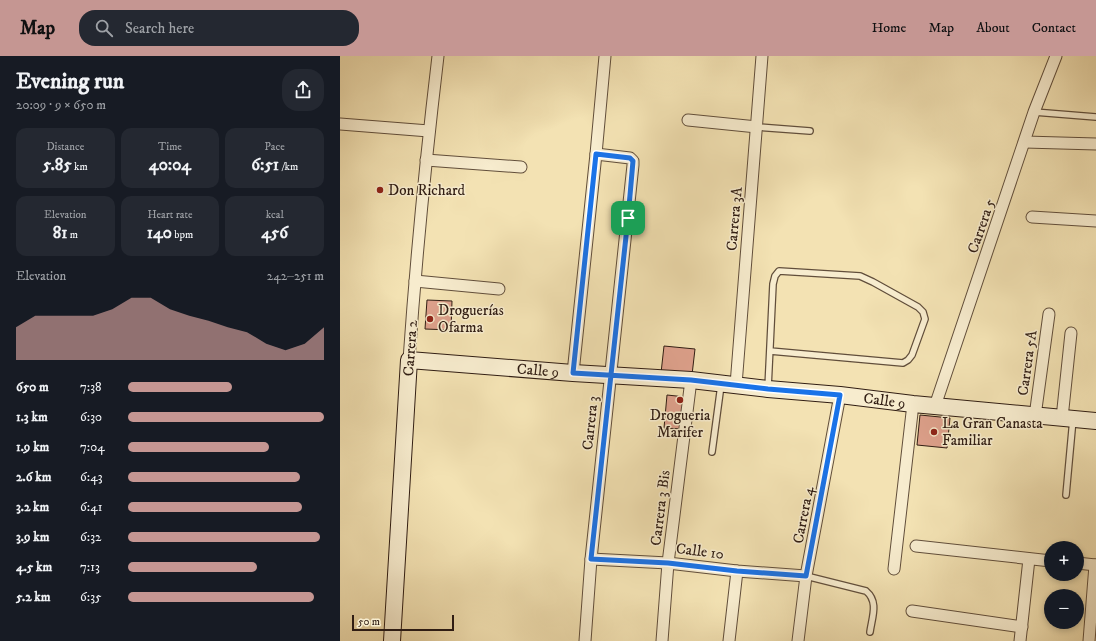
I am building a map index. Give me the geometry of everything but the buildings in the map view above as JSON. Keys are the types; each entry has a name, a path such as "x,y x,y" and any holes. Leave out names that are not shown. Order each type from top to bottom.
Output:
{"main road":[{"name":"Calle 9","path":"409,360 573,373 691,380 913,404 1096,421"},
{"name":"Carrera 2","path":"392,641 409,360"}],"street":[{"name":"Carrera 2","path":"409,360 426,160 438,56"},
{"path":"573,373 605,56"},
{"name":"Carrera 3A","path":"728,384 757,127 762,56"},
{"name":"Carrera 5","path":"935,406 1034,112 1056,56"},
{"path":"688,120 757,127"},
{"path":"340,124 429,131"},
{"path":"1025,142 1096,144"},
{"name":"Carrera 3","path":"585,641 591,559 633,161 630,158 596,154"},
{"path":"426,160 521,167"},
{"path":"1032,217 1096,221"},
{"path":"415,282 499,289"},
{"name":"Carrera 5A","path":"1035,416 1049,314"},
{"path":"1067,419 1071,333"},
{"name":"Carrera 3 Bis","path":"662,641 668,563 691,380"},
{"name":"Carrera 4","path":"798,641 806,576 840,395"},
{"path":"894,569 913,404"},
{"path":"916,546 1044,561"},
{"name":"Calle 10","path":"591,559 668,563 737,571 806,576"},
{"path":"1020,641 1030,560"},
{"path":"1084,564 1095,565 1089,641"},
{"path":"729,641 737,571"},
{"path":"912,612 1022,626"}],"lane":[{"path":"1034,112 1096,117"},
{"path":"757,127 810,131"},
{"path":"768,389 773,284 775,276 779,271 860,276 918,307 923,312 925,319 912,355 903,363 770,351"},
{"path":"712,452 728,384"},
{"path":"1066,495 1067,419"},
{"path":"806,576 866,591 872,596 874,603 870,632"}],"place":[{"name":"Don Richard","path":"380,190"},
{"name":"Droguerías Ofarma","path":"430,319"},
{"name":"Drogueria Marifer","path":"680,400"},
{"name":"La Gran Canasta Familiar","path":"934,432"}],"route":[{"path":"628,218 611,375 591,559 668,563 737,571 806,576 840,395 768,389 691,380 611,375 573,373 596,154 630,158 633,161 628,218"}]}
